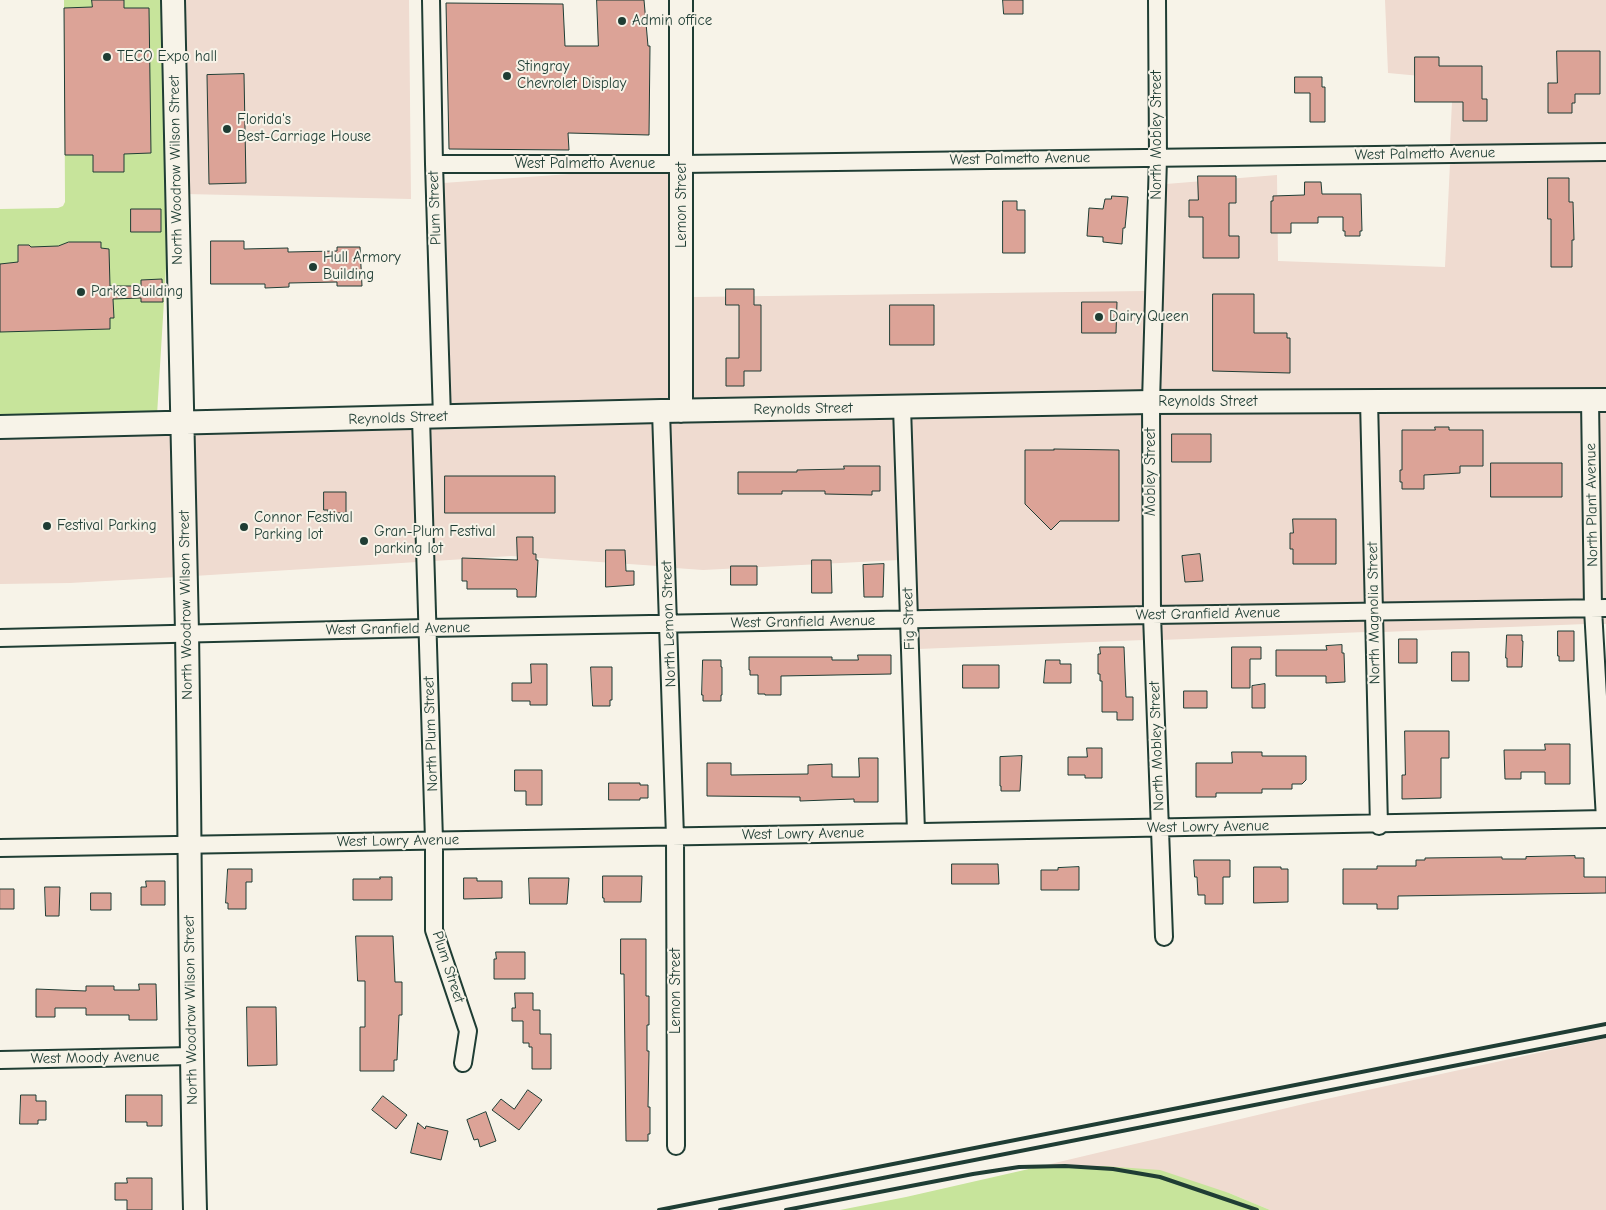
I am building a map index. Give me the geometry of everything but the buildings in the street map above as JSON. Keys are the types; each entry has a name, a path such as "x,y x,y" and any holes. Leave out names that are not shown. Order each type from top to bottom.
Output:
{"street":[{"name":"North Woodrow Wilson Street","path":"172,0 187,634 191,1056 195,1210"},
{"name":"Plum Street","path":"427,628 434,164 431,0"},
{"name":"Lemon Street","path":"671,411 682,164 681,0"},
{"name":"North Mobley Street","path":"1155,270 1158,158 1157,0"},
{"name":"West Palmetto Avenue","path":"434,164 682,164 1606,152"},
{"name":"Mobley Street","path":"1152,614 1151,402 1155,270"},
{"name":"North Magnolia Street","path":"1369,400 1378,826"},
{"name":"Reynolds Street","path":"0,427 1151,402 1598,400"},
{"name":"North Plant Avenue","path":"1598,400 1605,820"},
{"name":"Fig Street","path":"902,407 916,832"},
{"name":"North Lemon Street","path":"671,411 669,624 675,837"},
{"name":"West Granfield Avenue","path":"0,638 1152,614 1600,608"},
{"name":"North Mobley Street","path":"1152,614 1164,937"},
{"name":"North Plum Street","path":"427,628 434,840"},
{"name":"West Lowry Avenue","path":"0,848 1378,826 1605,820"},
{"name":"Lemon Street","path":"675,837 676,1146"},
{"name":"Plum Street","path":"434,840 434,930 468,1031 463,1063"},
{"name":"West Moody Avenue","path":"0,1060 191,1056"}],"shaded area":[{"path":"180,0 409,0 411,199 185,194"},
{"path":"1385,0 1606,0 1606,142 1450,145 1453,79 1388,73"},
{"path":"1606,161 1606,391 1160,393 1166,184 1277,175 1278,261 1445,267 1450,163"},
{"path":"654,168 654,173 674,173 673,402 445,407 443,183"},
{"path":"691,173 693,297 1146,291 1143,393 690,401"},
{"path":"1606,409 1606,624 1602,624 1598,410"},
{"path":"1361,410 1366,632 1161,640 1160,412"},
{"path":"1378,410 1582,410 1586,624 1383,632"},
{"path":"1143,412 1144,640 918,649 911,416"},
{"path":"894,416 899,560 703,570 675,568 669,420"},
{"path":"653,421 658,566 511,556 434,561 430,427"},
{"path":"413,427 417,562 194,576 191,433"},
{"name":"Festival Parking","path":"174,433 177,577 70,583 0,584 0,436"},
{"path":"1606,1038 1606,1210 1270,1210 1229,1193 1103,1166 1042,1166 1308,1103"}],"green space":[{"path":"64,0 164,0 169,219 157,415 0,418 0,209 58,208 63,206 65,202"},
{"path":"1042,1166 1103,1166 1160,1170 1229,1193 1270,1210 840,1210"}],"railway":[{"path":"659,1210 1606,1024"},
{"path":"720,1210 1606,1036"},
{"path":"786,1210 973,1174 1019,1167 1065,1166 1113,1169 1160,1177 1257,1210"}],"place":[{"name":"Admin office","path":"622,21"},
{"name":"TECO Expo hall","path":"107,57"},
{"name":"Stingray Chevrolet Display","path":"507,76"},
{"name":"Florida's Best-Carriage House","path":"227,129"},
{"name":"Hull Armory Building","path":"313,267"},
{"name":"Parke Building","path":"81,292"},
{"name":"Dairy Queen","path":"1099,317"},
{"name":"Festival Parking","path":"47,526"},
{"name":"Connor Festival Parking lot","path":"244,527"},
{"name":"Gran-Plum Festival parking lot","path":"364,541"}]}
